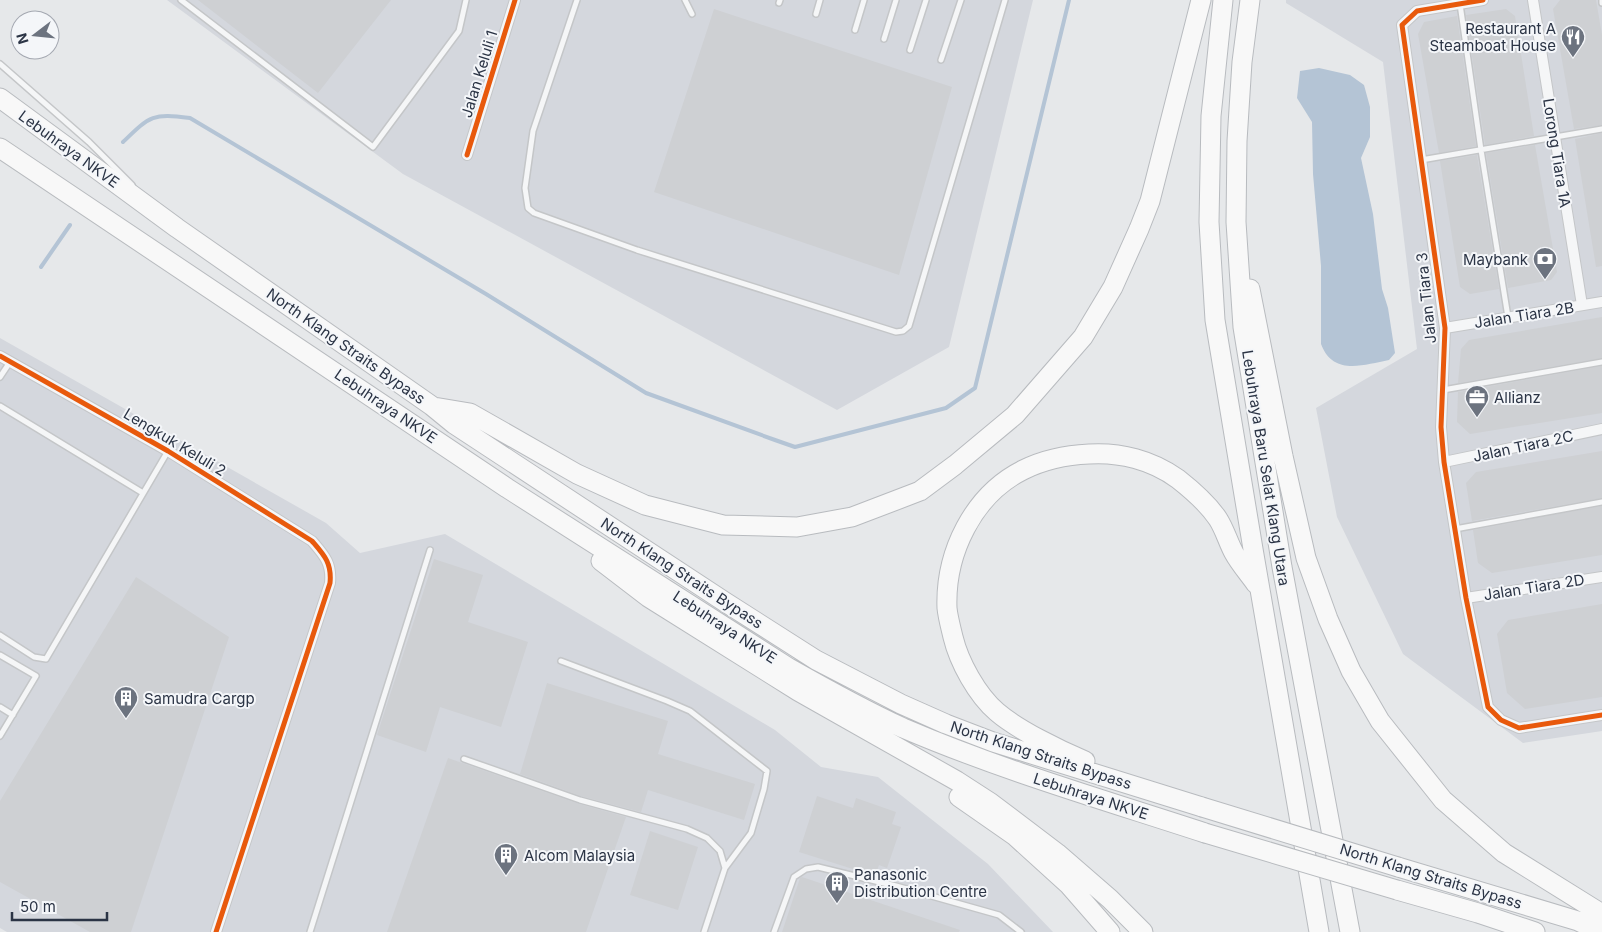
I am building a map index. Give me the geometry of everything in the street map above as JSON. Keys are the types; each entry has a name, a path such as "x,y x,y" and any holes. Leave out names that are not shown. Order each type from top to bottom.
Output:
{"highway":[{"path":"432,406 470,413 577,474 645,505 724,525 797,527 852,518 920,491 989,438 1015,415 1083,337 1113,287 1150,201 1201,0"},
{"name":"Lebuhraya Baru Selat Klang Utara","path":"1223,0 1211,116 1209,222 1218,339 1319,932"},
{"name":"Lebuhraya Baru Selat Klang Utara","path":"1250,0 1242,62 1237,141 1236,222 1243,327 1282,567 1350,932"},
{"name":"Lebuhraya NKVE","path":"0,98 177,228 235,268"},
{"name":"Lebuhraya NKVE","path":"0,148 507,488 780,663 832,692 902,727 984,761 1205,833 1478,913 1535,932"},
{"path":"1236,222 1282,456 1306,558 1328,619 1351,670 1380,721 1443,800 1504,853 1602,914"},
{"name":"North Klang Straits Bypass","path":"235,268 432,406 454,424 725,602 816,660 902,704 993,742 1578,921 1601,932"},
{"path":"1170,797 1082,760 1043,740 996,711 986,699 966,671 956,648 948,610 949,577 952,559 960,539 969,520 982,503 1008,479 1022,470 1053,459 1077,455 1120,455 1162,468 1191,489 1217,518 1234,554 1260,589"},
{"path":"507,488 648,597 798,691 991,802 1058,853 1110,899 1143,932"},
{"path":"848,719 1015,836 1069,885 1110,932"}],"street":[{"name":"Jalan Keluli 1","path":"467,155 515,0"},
{"path":"1460,4 1483,0"},
{"name":"Lorong Tiara 1A","path":"1533,0 1582,306"},
{"name":"Jalan Tiara 3","path":"1460,4 1417,11 1402,25 1445,328 1441,427 1444,462 1466,598 1488,707 1501,720 1519,728 1602,714"},
{"name":"Jalan Tiara 2B","path":"1445,328 1602,302"},
{"name":"Lengkuk Keluli 2","path":"0,356 168,451 312,541 327,561 331,572 330,583 216,932"},
{"name":"Jalan Tiara 2C","path":"1444,462 1602,429"},
{"name":"Jalan Tiara 2D","path":"1466,598 1602,576"}],"lane":[{"path":"181,0 373,147 459,31 466,0"},
{"path":"577,0 533,131 525,188 528,208 534,213 636,250 896,332 903,331 909,326 1005,0"},
{"path":"685,0 692,14"},
{"path":"816,14 820,0"},
{"path":"855,30 864,0"},
{"path":"884,39 896,0"},
{"path":"910,50 926,0"},
{"path":"941,60 961,0"},
{"path":"1460,4 1480,150 1508,318"},
{"path":"0,64 89,142 136,188"},
{"path":"1421,160 1602,129"},
{"path":"143,195 177,228"},
{"path":"0,377 10,362"},
{"path":"1443,390 1602,362"},
{"path":"0,406 143,493"},
{"path":"0,635 34,657 46,659 168,451"},
{"path":"1454,529 1602,502"},
{"path":"310,932 430,550"},
{"path":"0,655 36,676 0,736"},
{"path":"561,661 668,700 690,711 767,770 764,788 751,833 725,868 704,932"},
{"path":"0,707 13,715"},
{"path":"464,759 580,800 687,830 707,838 720,851 725,868"},
{"path":"774,932 794,877 806,869 818,867 896,886 999,915 1022,932"}],"shaded area":[{"path":"167,0 1033,0 949,347 837,410 403,174"},
{"path":"1286,0 1602,0 1602,731 1523,743 1403,654 1337,517 1316,408 1417,349 1383,62 1286,3"},
{"path":"0,338 326,523 360,553 445,534 775,730 821,767 878,777 988,864 1053,932 7,932 0,928"}],"water":[{"path":"1319,68 1350,75 1364,85 1370,107 1370,137 1361,158 1373,214 1382,289 1388,308 1395,353 1389,360 1359,366 1350,366 1333,361 1326,354 1321,344 1321,266 1313,174 1312,122 1297,98 1300,71"}],"building":[{"path":"198,0 391,0 318,93"},
{"path":"1560,0 1596,0 1602,35 1602,125 1574,129 1553,9"},
{"path":"714,9 952,87 899,275 654,192"},
{"path":"1506,9 1515,16 1534,136 1485,145 1466,15"},
{"path":"1457,16 1476,146 1439,153 1418,34 1424,22"},
{"path":"1602,133 1602,266 1596,267 1575,139"},
{"path":"1535,145 1557,272 1551,280 1508,288 1486,153"},
{"path":"1477,155 1499,289 1470,294 1460,287 1440,161"},
{"path":"1602,317 1602,358 1458,383 1461,349 1469,340"},
{"path":"1602,366 1602,413 1470,434 1457,422 1458,392"},
{"path":"1602,451 1602,498 1472,521 1466,483 1476,472"},
{"path":"1602,506 1602,555 1492,573 1478,563 1473,530"},
{"path":"434,559 483,575 468,622 528,642 501,727 440,707 426,752 377,735"},
{"name":"Samudra Cargp","path":"136,577 229,637 131,932 90,932 0,882 0,801"},
{"path":"1602,604 1602,697 1525,709 1507,693 1497,634 1508,620"},
{"path":"547,683 668,721 658,754 755,784 744,820 648,790 641,812 581,796 520,774"},
{"name":"Alcom Malaysia","path":"448,758 579,804 626,817 586,932 387,932"},
{"path":"817,796 853,808 856,798 896,812 892,824 901,827 887,868 879,865 875,876 799,852"},
{"path":"650,831 698,847 678,910 630,895"},
{"name":"Panasonic Distribution Centre","path":"802,877 960,930 959,932 782,932 800,878"}],"waterway":[{"path":"123,142 152,118 167,116 190,118 486,294 646,393 795,447 946,408 975,388 1069,0"},
{"path":"41,267 70,225"}],"cycle path":[{"path":"467,155 515,0"},
{"path":"1483,0 1417,11 1402,25 1445,328 1441,427 1444,462 1466,598 1488,707 1501,720 1519,728 1602,715"},
{"path":"0,356 168,451 312,541 323,555 330,570 330,583 216,932"}],"place":[{"name":"Restaurant A Steamboat House","path":"1573,58"},
{"name":"Maybank","path":"1545,280"},
{"name":"Allianz","path":"1477,418"},
{"name":"Samudra Cargp","path":"126,719"},
{"name":"Alcom Malaysia","path":"506,876"},
{"name":"Panasonic Distribution Centre","path":"837,904"}]}
